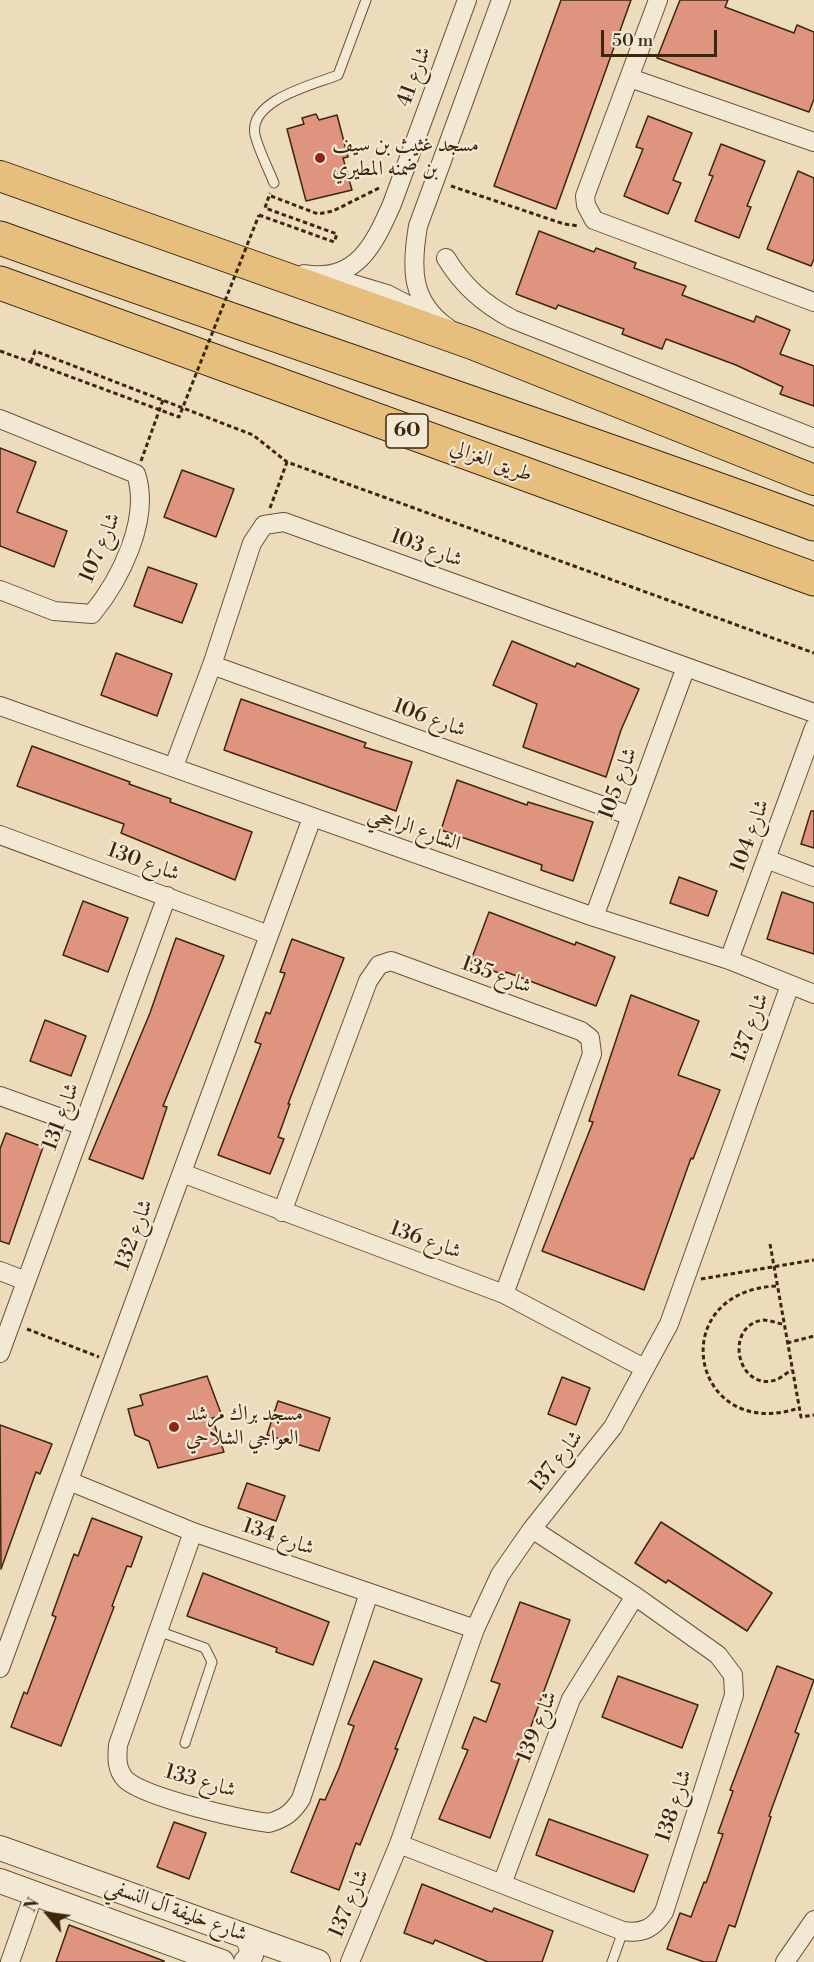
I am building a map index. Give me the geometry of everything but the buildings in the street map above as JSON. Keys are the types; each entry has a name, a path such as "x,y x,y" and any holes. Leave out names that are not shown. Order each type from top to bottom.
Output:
{"highway":[{"path":"0,215 162,285 207,312"},
{"name":"60","path":"0,238 207,312 637,459 814,524"},
{"name":"طريق الغزالي","path":"0,283 814,579"},
{"path":"0,302 183,349"},
{"path":"637,459 814,502"}],"main road":[{"path":"0,176 472,344 814,480"},
{"path":"623,511 814,595"}],"street":[{"name":"شارع 41","path":"251,267 327,276 354,266 378,235 467,0"},
{"path":"439,322 426,308 420,296 412,259 418,226 501,0"},
{"path":"658,0 585,195 586,205 594,220 814,302"},
{"path":"630,78 814,142"},
{"path":"446,258 468,288 496,311 512,319 814,438"},
{"path":"327,276 387,294 439,322 472,344"},
{"path":"0,419 136,474"},
{"name":"شارع 107","path":"0,590 54,611 92,614 111,591 139,521 142,490 136,474"},
{"name":"شارع 103","path":"264,525 284,522 814,713"},
{"path":"174,766 212,665 252,543 264,525"},
{"name":"شارع 106","path":"212,665 632,816"},
{"name":"شارع 105","path":"594,917 686,667"},
{"name":"الشارع الراجحي","path":"0,706 594,917 729,960 814,994"},
{"name":"شارع 104","path":"729,960 814,728"},
{"name":"شارع 132","path":"0,1668 312,818"},
{"name":"شارع 130","path":"0,835 269,935"},
{"path":"766,859 814,877"},
{"name":"شارع 131","path":"0,1353 167,896"},
{"name":"شارع 135","path":"282,1212 368,981 379,965 391,961 581,1031 590,1038 592,1054 504,1294"},
{"name":"شارع 137","path":"350,1962 399,1844 475,1629 500,1575 532,1529 613,1427 669,1324 790,985"},
{"path":"0,1096 83,1126"},
{"name":"شارع 136","path":"182,1173 504,1294 644,1368"},
{"path":"0,1271 26,1281"},
{"name":"شارع 134","path":"69,1481 193,1532 475,1629"},
{"name":"شارع 138","path":"399,1844 623,1931 636,1933 648,1930 664,1912 734,1695 733,1675 718,1655 532,1529"},
{"name":"شارع 133","path":"193,1532 118,1745 117,1765 125,1779 157,1795 269,1823 288,1815 301,1799 369,1593"},
{"name":"شارع 139","path":"502,1884 571,1699 634,1596"},
{"name":"شارع خليفة آل النسفي","path":"0,1848 318,1962"},
{"name":"شارع خليفة آل النسفي","path":"0,1881 222,1962"},
{"path":"10,1962 34,1893"},
{"path":"785,1962 814,1920"},
{"path":"245,1936 252,1951 246,1962"}],"lane":[{"path":"274,183 255,134 256,118 266,105 338,75 366,0"},
{"path":"158,1631 205,1648 212,1662 185,1743"},
{"path":"612,1962 623,1931"}],"path":[{"path":"435,181 564,224 580,226 594,220"},
{"path":"270,195 318,214 333,211 387,184 398,187"},
{"path":"0,351 179,417 259,215 333,243 337,234 265,208"},
{"path":"31,362 35,351 253,435 286,462 814,653"},
{"path":"136,474 163,400"},
{"path":"264,525 286,462"},
{"path":"770,1244 801,1418 814,1415"},
{"path":"684,1282 774,1269 814,1260"},
{"path":"776,1286 754,1287 734,1295 717,1310 706,1329 703,1352 707,1373 718,1393 735,1407 756,1414 778,1415 799,1408"},
{"path":"783,1324 763,1320 746,1329 737,1347 741,1366 756,1379 775,1380 791,1370"},
{"path":"11,1323 112,1362"},
{"path":"788,1343 814,1336"}],"place":[{"name":"مسجد غثيث بن سيف بن ضمنه المطيري","path":"320,158"},
{"name":"مسجد براك مرشد العواجي الشلاحي","path":"174,1427"}]}
